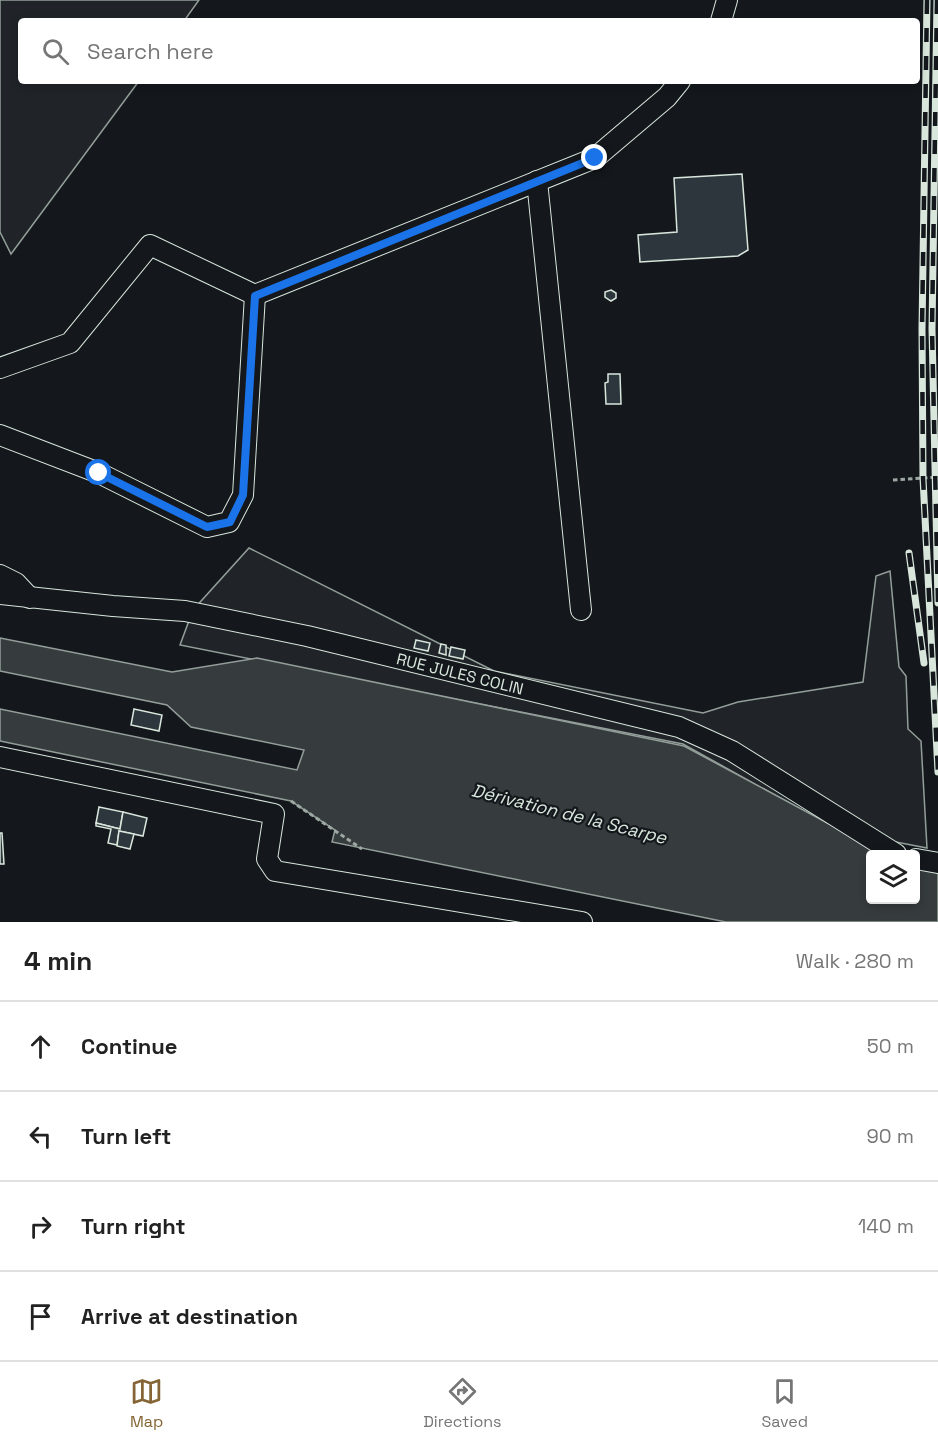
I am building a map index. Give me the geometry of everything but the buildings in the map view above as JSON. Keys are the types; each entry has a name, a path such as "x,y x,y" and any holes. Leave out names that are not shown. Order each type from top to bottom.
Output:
{"lane":[{"path":"722,18 727,0"},
{"path":"0,368 70,343 150,245 255,296 595,158 667,97 678,84"},
{"path":"537,181 581,610"},
{"path":"0,435 99,473 207,527 230,522 243,495 255,296"},
{"path":"0,575 16,583 30,598"},
{"name":"RUE JULES COLIN","path":"0,594 196,613 451,670 679,727 732,751 888,850"},
{"path":"0,757 274,814 267,859 275,871 582,922"},
{"path":"920,860 938,863"}],"path":[{"path":"893,480 938,477"},
{"path":"291,801 362,849"}],"shaded area":[{"path":"0,0 199,0 186,18 18,18 18,84 137,84 11,254 0,232"},
{"path":"249,548 494,671 703,713 738,702 863,682 876,576 890,571 899,667 906,676 908,729 921,741 927,848 886,840 882,850 874,850 683,744 180,645 193,610"}],"water":[{"name":"Dérivation de la Scarpe","path":"0,638 172,672 257,658 684,746 878,850 866,850 866,904 920,904 920,863 938,866 938,922 726,922 332,842 335,830 291,801 0,741 0,709 297,770 304,750 191,727 167,705 0,671"}],"railway":[{"path":"927,0 922,329 923,478 938,772"},
{"path":"937,0 932,329 938,603"},
{"path":"909,553 924,663"}],"route":[{"path":"99,473 207,527 230,522 243,495 255,296 595,158"}]}
